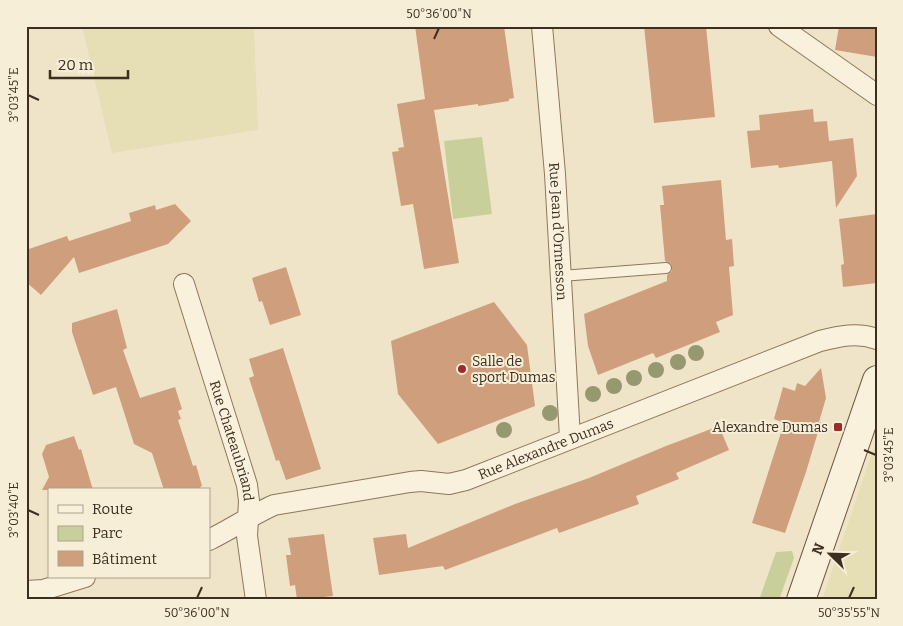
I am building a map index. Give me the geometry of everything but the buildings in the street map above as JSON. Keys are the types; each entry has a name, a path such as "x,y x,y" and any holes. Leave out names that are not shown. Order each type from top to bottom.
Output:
{"main road":[{"path":"801,600 877,380"}],"street":[{"name":"Rue Jean d'Ormesson","path":"542,26 555,174 570,438"},
{"path":"779,26 877,95"},
{"name":"Rue Chateaubriand","path":"184,284 248,485 250,501 248,550 256,600"},
{"name":"Rue Alexandre Dumas","path":"210,539 274,505 401,483 421,481 449,484 466,480 820,341 843,336 864,335 877,339"},
{"path":"26,591 43,590 83,578"}],"lane":[{"path":"560,276 666,268"}],"shaded area":[{"path":"82,26 254,26 258,130 112,153"},
{"path":"877,438 877,600 822,600"}],"green space":[{"path":"482,137 492,214 453,219 444,141"},
{"path":"792,551 794,558 779,600 759,600 776,552"}],"place":[{"name":"Salle de sport Dumas","path":"462,369"},
{"name":"Alexandre Dumas","path":"838,427"}]}
